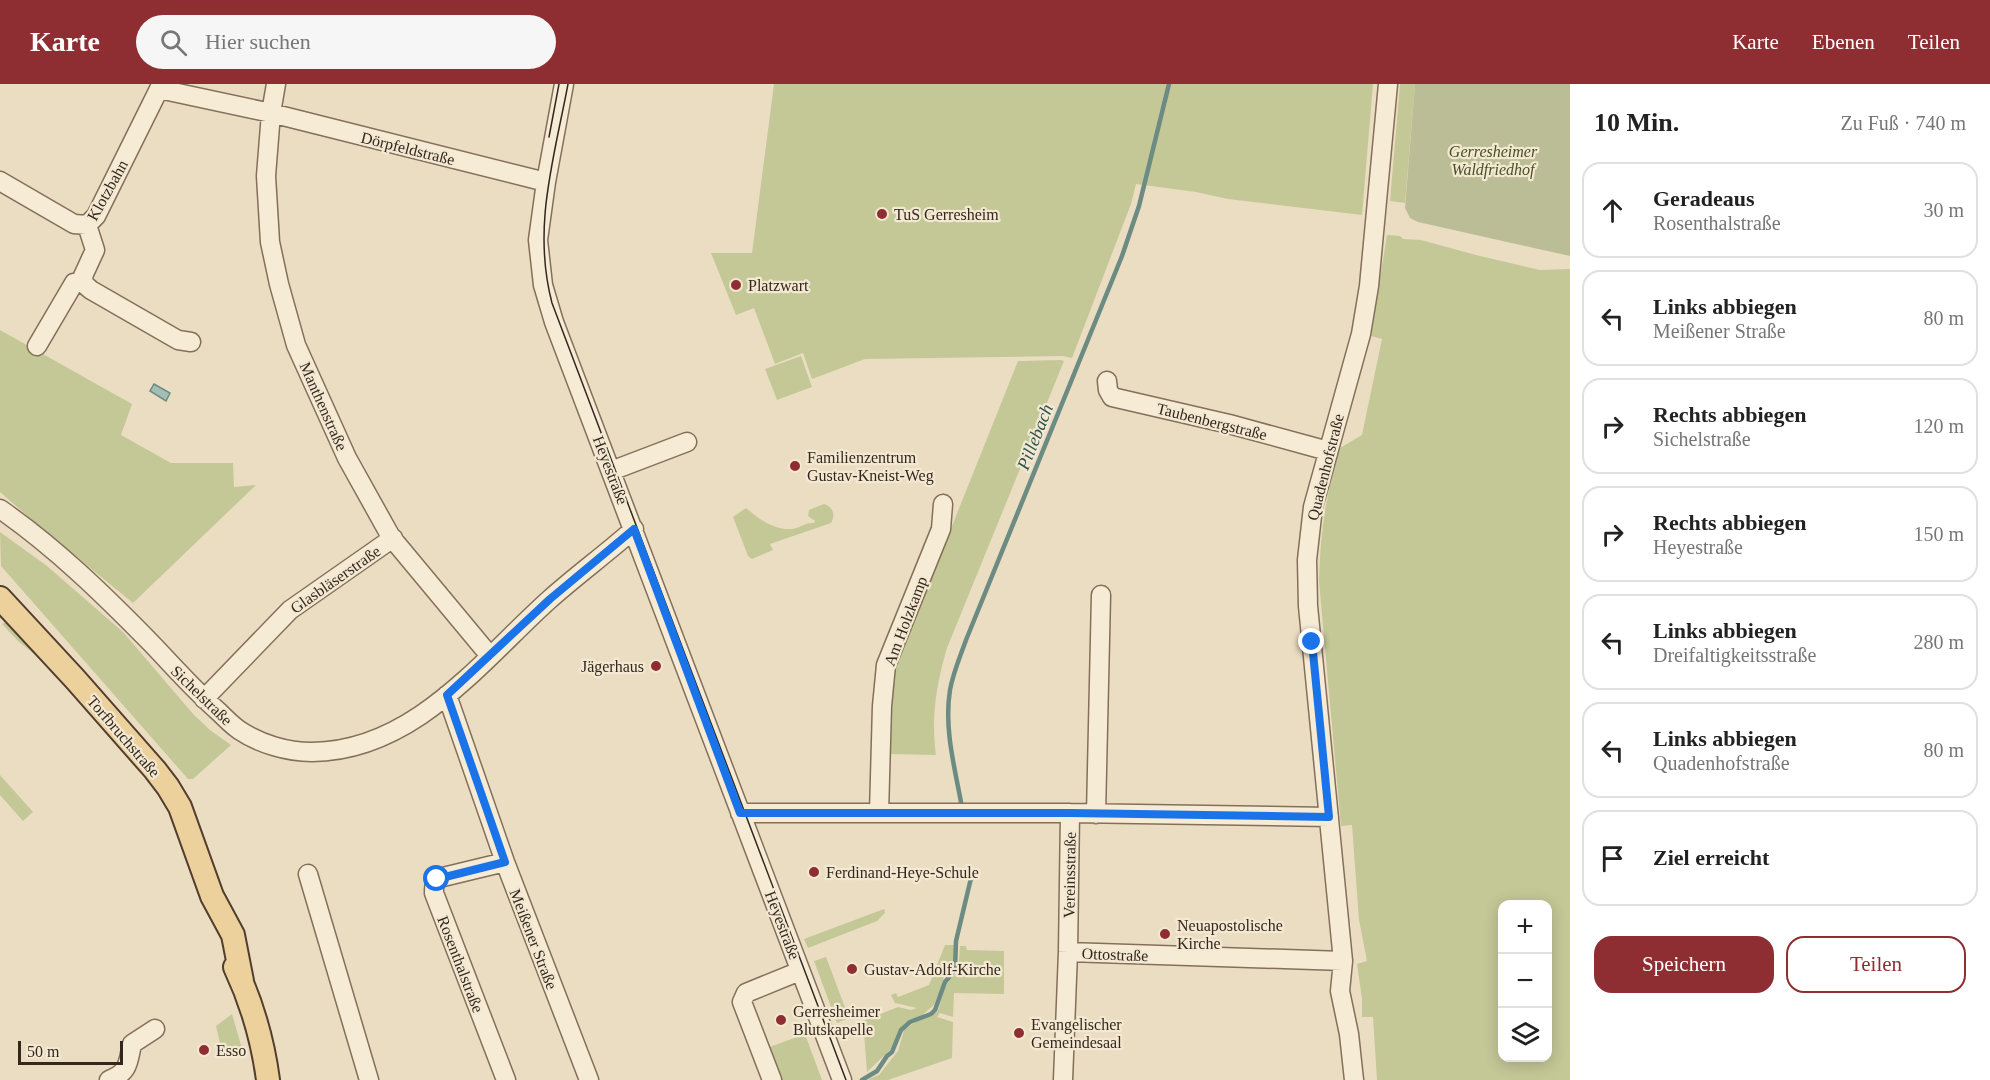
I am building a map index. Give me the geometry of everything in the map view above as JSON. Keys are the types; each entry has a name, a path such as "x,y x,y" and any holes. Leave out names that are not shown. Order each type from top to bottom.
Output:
{"main road":[{"name":"Torfbruchstraße","path":"0,598 155,770 180,807 212,896 232,935 266,1069 276,1080"}],"street":[{"name":"Manthenstraße","path":"276,84 266,176 270,242 293,335 347,458 393,538 490,656"},
{"name":"Heyestraße","path":"564,84 538,240 543,285 554,322 842,1080"},
{"name":"Quadenhofstraße","path":"1354,1080 1349,1034 1340,991 1342,961 1307,586 1307,560 1313,507 1361,334 1369,286 1388,84"},
{"name":"Klotzbahn","path":"82,282 95,250 87,225 96,216 159,89 271,114"},
{"name":"Dörpfeldstraße","path":"271,114 546,182"},
{"path":"0,181 74,224 87,225"},
{"path":"37,346 74,283 82,282 91,290 178,340 191,342"},
{"name":"Taubenbergstraße","path":"1107,381 1112,397 1229,424 1328,451"},
{"path":"611,471 687,442"},
{"name":"Am Holzkamp","path":"879,813 882,706 886,665 941,529 943,504"},
{"name":"Sichelstraße","path":"0,508 36,533 104,594 204,699 239,730 268,745 300,752 329,752 362,744 384,737 405,726 447,695 550,599 634,529"},
{"name":"Glasbläserstraße","path":"204,699 290,609 393,538"},
{"path":"1096,814 1101,595"},
{"name":"Meißener Straße","path":"447,695 505,862 589,1080"},
{"path":"740,813 1070,813 1329,817"},
{"name":"Vereinsstraße","path":"1063,1080 1070,813"},
{"name":"Rosenthalstraße","path":"505,862 437,879 434,884 434,893 506,1080"},
{"path":"308,874 369,1080"},
{"name":"Ottostraße","path":"1068,952 1342,961"},
{"path":"772,1080 742,1002 746,993 800,971"},
{"path":"109,1080 124,1072 129,1062 132,1044 155,1029"}],"green space":[{"path":"774,84 1373,84 1362,215 1228,199 1136,184 1131,204 1072,358 1063,356 865,359 812,379 803,353 775,364 754,308 736,315 711,253 752,253"},
{"path":"1400,84 1415,84 1405,203 1390,201"},
{"name":"Gerresheimer Waldfriedhof","path":"1415,84 1570,84 1570,256 1418,222 1410,218 1405,208"},
{"path":"1387,235 1421,240 1540,270 1570,269 1570,1080 1377,1080 1373,1017 1362,1017 1357,964 1367,961 1359,920 1352,825 1341,826 1319,581 1325,513 1335,464 1340,448 1362,435 1382,339 1371,336"},
{"path":"0,330 132,404 121,435 171,463 233,463 234,487 256,485 133,603 0,492"},
{"path":"801,356 812,387 777,400 765,369"},
{"path":"1018,361 1064,361 947,648 936,701 934,727 936,755 889,754 892,686 896,666"},
{"path":"824,504 833,512 831,523 770,544 773,550 752,559 748,556 733,517 746,508 773,526 792,529 814,523 815,521 808,516 809,510"},
{"path":"0,532 47,566 123,632 194,715 231,745 193,779 188,779 1,566"},
{"path":"6,622 41,656 39,658 2,624"},
{"path":"0,775 33,812 23,821 0,795"},
{"path":"884,909 885,913 877,921 808,948 804,939"},
{"path":"945,945 954,945 955,957 952,970 944,977 934,1005 920,1017 905,1023 891,1049 867,1072 863,1021 898,1007 911,1010 917,1008 895,1003 891,995 896,993 898,997 929,985"},
{"path":"960,946 966,946 967,950 1004,951 1004,994 954,993 953,1017 940,1013 937,1017 953,1022 952,1058 888,1080 870,1080 879,1075 898,1051 904,1030 937,1012 946,986 958,973"},
{"path":"826,957 849,1018 837,1023 814,961"},
{"path":"232,1014 243,1052 229,1056 222,1052 216,1026"},
{"path":"805,1034 822,1080 779,1080 767,1048"}],"water":[{"path":"154,384 170,393 166,401 150,391"}],"waterway":[{"name":"Pillebach","path":"961,802 948,718 953,677 1122,256 1139,206 1169,84"},
{"name":"Pillebach","path":"862,1080 877,1071 892,1052 901,1030 910,1022 931,1014 935,1010 945,982 955,970 956,941 972,874"}],"tram line":[{"path":"549,137 559,84"},
{"path":"568,84 547,193 545,220 546,275 552,303 846,1080"}],"place":[{"name":"TuS Gerresheim","path":"882,214"},
{"name":"Platzwart","path":"736,285"},
{"name":"Familienzentrum Gustav-Kneist-Weg","path":"795,466"},
{"name":"Jägerhaus","path":"656,666"},
{"name":"Ferdinand-Heye-Schule","path":"814,872"},
{"name":"Neuapostolische Kirche","path":"1165,934"},
{"name":"Gustav-Adolf-Kirche","path":"852,969"},
{"name":"Gerresheimer Blutskapelle","path":"781,1020"},
{"name":"Evangelischer Gemeindesaal","path":"1019,1033"},
{"name":"Esso","path":"204,1050"}],"route":[{"path":"437,879 505,862 447,695 550,599 634,529 740,813 1070,813 1329,817 1312,642"}]}
